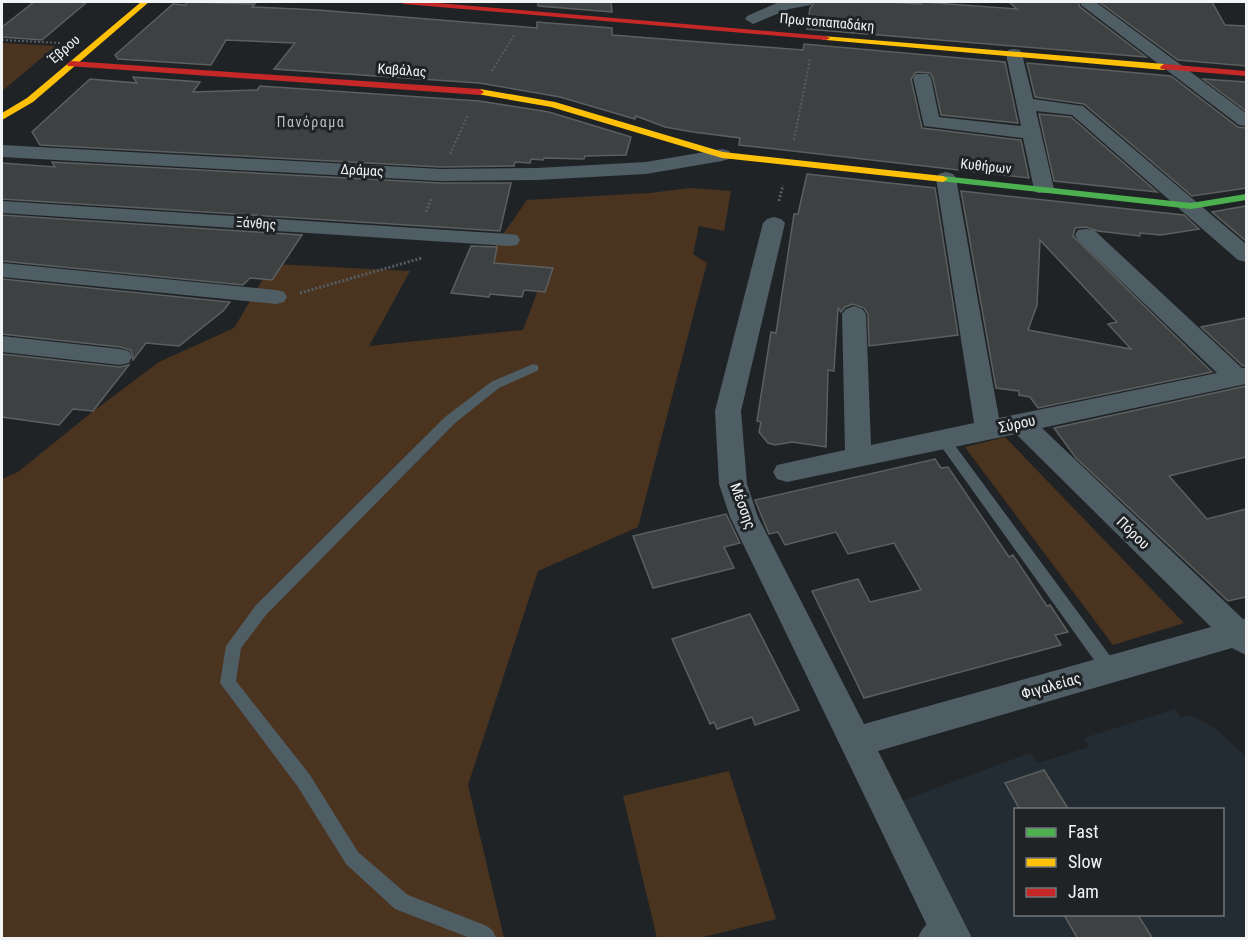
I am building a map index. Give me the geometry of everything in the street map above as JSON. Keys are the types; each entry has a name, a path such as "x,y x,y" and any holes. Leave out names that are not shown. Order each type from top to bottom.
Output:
{"main road":[{"name":"Έβρου","path":"2,117 30,100 145,2"},
{"name":"Πρωτοπαπαδάκη","path":"404,2 753,19 1246,64"},
{"name":"Πρωτοπαπαδάκη","path":"533,7 814,38 1246,74"},
{"name":"Καβάλας","path":"71,64 479,92 552,104 722,156"},
{"name":"Κυθήρων","path":"722,156 946,178 1191,206 1246,197"}],"street":[{"path":"753,19 771,9 805,2"},
{"path":"1087,2 1246,122"},
{"path":"1014,54 1027,104 1044,189"},
{"path":"922,78 931,122 1031,133"},
{"path":"1027,104 1077,110 1246,255"},
{"name":"Δράμας","path":"2,151 441,175 537,174 646,168 722,156"},
{"path":"946,178 988,430"},
{"name":"Ξάνθης","path":"2,207 510,240"},
{"name":"Μέσσης","path":"774,223 728,411 733,484 744,517 856,742 942,933"},
{"path":"1086,235 1242,377"},
{"path":"2,270 276,297"},
{"path":"854,314 858,457"},
{"path":"2,344 120,357"},
{"name":"Σύρου","path":"787,472 1242,377"},
{"name":"Πόρου","path":"1021,423 1243,636"},
{"name":"Φιγαλείας","path":"856,742 1110,669 1243,636"}],"lane":[{"path":"486,939 480,933 402,902 352,858 304,781 228,683 234,646 261,610 450,420 495,385 533,368"},
{"path":"943,439 1110,669"}],"path":[{"path":"418,233 441,175 479,92 533,7"},
{"path":"774,223 789,163 814,38"},
{"path":"2,40 67,44"},
{"path":"276,297 315,291 426,257"}],"shaded area":[{"path":"2,43 56,46 2,91"},
{"path":"690,188 731,191 724,231 699,226 693,254 707,263 638,527 538,571 468,785 504,938 2,938 2,479 18,472 159,362 234,328 272,264 410,271 369,346 523,330 544,274 485,260 527,200 650,193"},
{"path":"1005,437 1184,623 1113,645 965,447"},
{"path":"1175,709 1181,717 1191,715 1216,729 1246,757 1246,938 971,938 901,801 1030,753 1038,763 1089,747 1084,738"},
{"path":"729,771 776,919 699,938 657,938 623,796"}],"building":[{"path":"34,2 87,2 42,40 2,37 2,27"},
{"path":"188,2 255,4 252,7 318,10 537,28 537,22 612,28 612,35 803,50 804,44 1005,62 1018,123 941,115 930,73 916,72 911,79 922,128 1021,140 1029,178 739,145 740,138 665,127 636,116 635,119 560,97 479,83 274,69 295,43 226,40 211,65 118,59 115,55 173,4 185,5"},
{"path":"538,2 611,2 612,12 538,6"},
{"path":"815,2 921,4 922,2 1017,9 1009,2 1078,2 1080,7 1146,57 807,29 810,8"},
{"path":"1099,2 1212,2 1225,25 1246,26 1246,66 1178,60"},
{"path":"1027,63 1171,76 1238,127 1246,128 1246,188 1192,196 1084,104 1035,97"},
{"path":"133,77 200,82 193,92 257,90 260,86 479,101 549,112 631,137 626,155 585,156 584,159 531,159 530,163 515,162 514,166 441,167 40,145 32,132 90,79 137,83"},
{"path":"1203,79 1246,82 1246,111"},
{"path":"1039,114 1071,117 1157,192 1054,181"},
{"path":"52,162 441,183 511,183 500,231 2,199 2,163 55,167"},
{"path":"807,174 935,188 958,335 869,346 868,314 864,308 853,304 845,307 841,312 838,308 834,371 828,370 826,447 792,442 775,445 768,443 759,432 761,422 757,421 771,332 776,333 794,214 798,214"},
{"path":"961,191 1184,215 1199,229 1161,235 1140,233 1140,236 1098,231 1086,227 1075,228 1073,236 1212,372 1038,408 1030,397 1019,395 1019,391 996,388","holes":["1040,240 1117,322 1108,324 1131,349 1028,330 1037,305"]},
{"path":"1246,206 1246,241 1212,212"},
{"path":"2,215 302,235 272,280 250,278 243,285 2,261"},
{"path":"471,246 497,247 494,263 553,268 545,292 524,290 522,297 490,294 489,297 451,293"},
{"path":"2,279 230,302 223,311 179,346 146,343 133,360 131,350 120,347 2,334"},
{"path":"1246,318 1246,366 1243,366 1201,327"},
{"path":"2,354 120,367 129,365 93,411 73,409 59,425 2,417"},
{"path":"1246,386 1246,457 1169,476 1207,519 1246,509 1246,597 1228,601 1076,458 1054,428"},
{"path":"935,459 941,468 948,467 1009,557 1013,555 1047,606 1050,605 1068,632 1055,635 1061,645 864,698 812,591 858,579 870,602 921,590 894,543 848,554 836,532 785,545 778,532 769,534 755,500"},
{"path":"726,514 740,543 724,547 734,568 653,588 633,536"},
{"path":"750,614 799,710 755,725 752,717 717,729 714,722 710,724 672,639"},
{"path":"1044,770 1068,808 1019,808 1005,783"},
{"path":"1065,916 1139,916 1153,939 1078,939"}],"traffic: fast":[{"path":"943,179 1191,206 1246,197"}],"traffic: slow":[{"path":"2,117 30,100 145,2"},
{"path":"826,38 1164,67"},
{"path":"480,92 552,104 722,155 943,179"}],"traffic: jam":[{"path":"404,2 826,38"},
{"path":"71,64 480,92"},
{"path":"1164,67 1246,74"}],"district":[{"name":"Πανόραμα","path":"311,122"}]}
